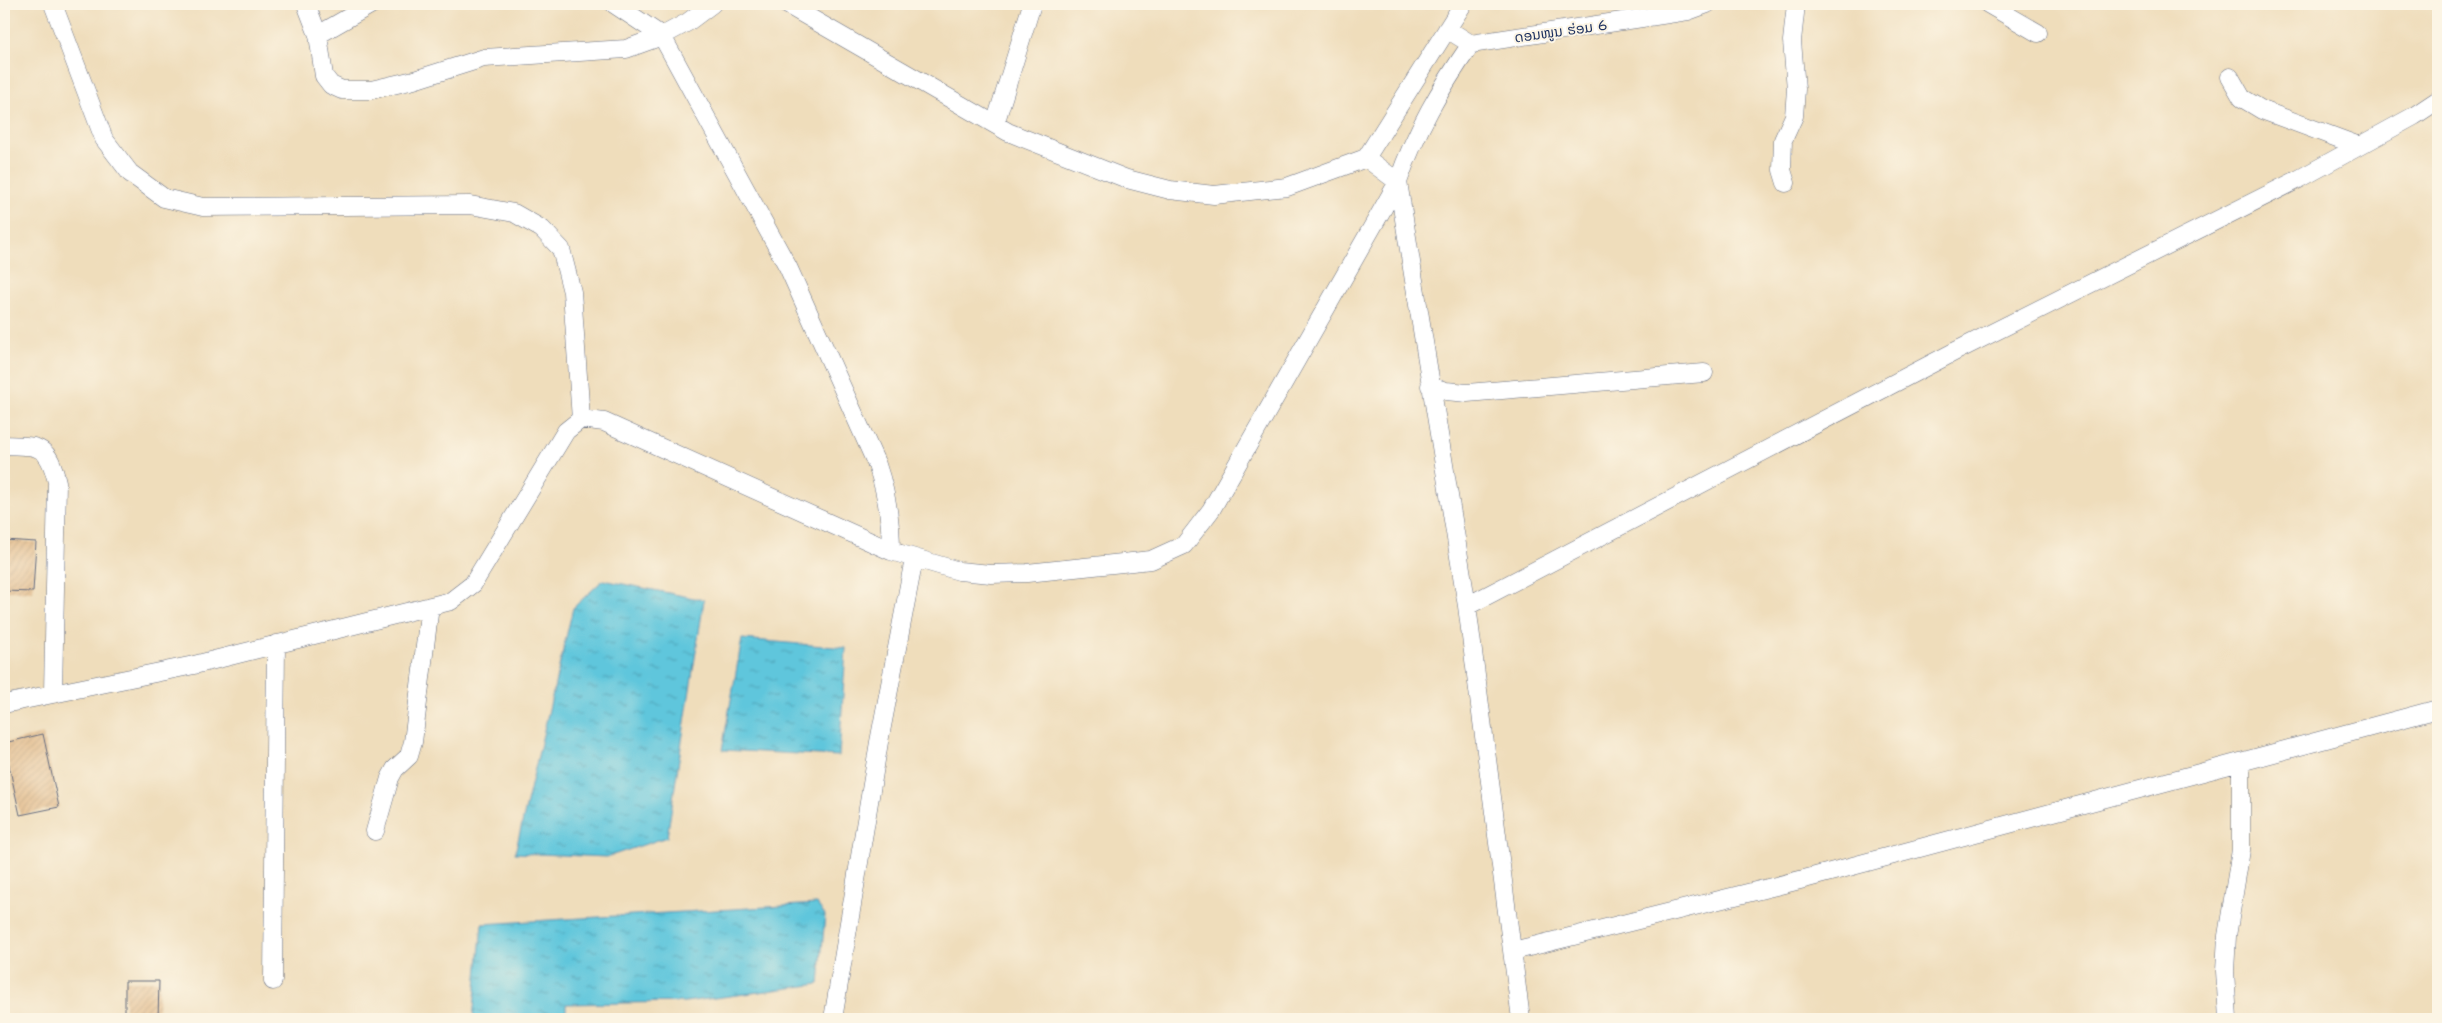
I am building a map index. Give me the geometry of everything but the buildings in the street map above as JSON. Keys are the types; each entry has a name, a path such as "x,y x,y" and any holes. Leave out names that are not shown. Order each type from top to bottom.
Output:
{"street":[{"path":"53,4 104,139 130,173 164,198 203,207 470,205 514,213 542,229 561,249 572,292 581,419"},
{"path":"306,4 318,35 324,76 331,85 342,90 372,90 414,80 484,58 626,49 662,36 688,22 712,4"},
{"path":"318,35 372,4"},
{"path":"614,4 662,36 788,267 868,447 886,493 892,520 892,551"},
{"path":"786,4 1008,132 1127,179 1170,190 1214,195 1286,187 1366,158 1463,4"},
{"path":"995,124 1032,4"},
{"name":"ດອນໜູນ ຮ່ອມ 6","path":"1471,44 1688,11 1706,4"},
{"path":"1786,183 1782,170 1783,140 1794,116 1796,89 1792,41 1796,4"},
{"path":"1988,4 2038,33"},
{"path":"4,704 194,665 451,601 473,584 566,431 581,419 604,422 892,551 959,571 991,574 1027,573 1151,560 1184,545 1212,510 1398,182 1411,144 1442,86 1471,44 1447,29"},
{"path":"2230,76 2242,98 2262,110 2359,146"},
{"path":"1467,606 1947,356 2299,179 2438,100"},
{"path":"1366,158 1398,182 1467,606 1514,951 1521,1019"},
{"path":"1430,386 1446,391 1467,393 1704,374"},
{"path":"4,445 35,446 52,459 57,482 53,694"},
{"path":"833,1019 879,742 914,559"},
{"path":"375,831 390,778 394,769 409,756 413,742 430,606"},
{"path":"273,981 276,644"},
{"path":"1514,951 1818,876 2438,709"},
{"path":"2228,1019 2225,971 2227,936 2241,850 2241,762"}],"water":[{"path":"603,580 704,600 667,837 607,857 515,853 573,608"},
{"path":"742,639 846,648 839,756 722,750"},
{"path":"817,904 825,915 819,984 685,1002 566,1004 566,1019 473,1019 482,924"}]}
